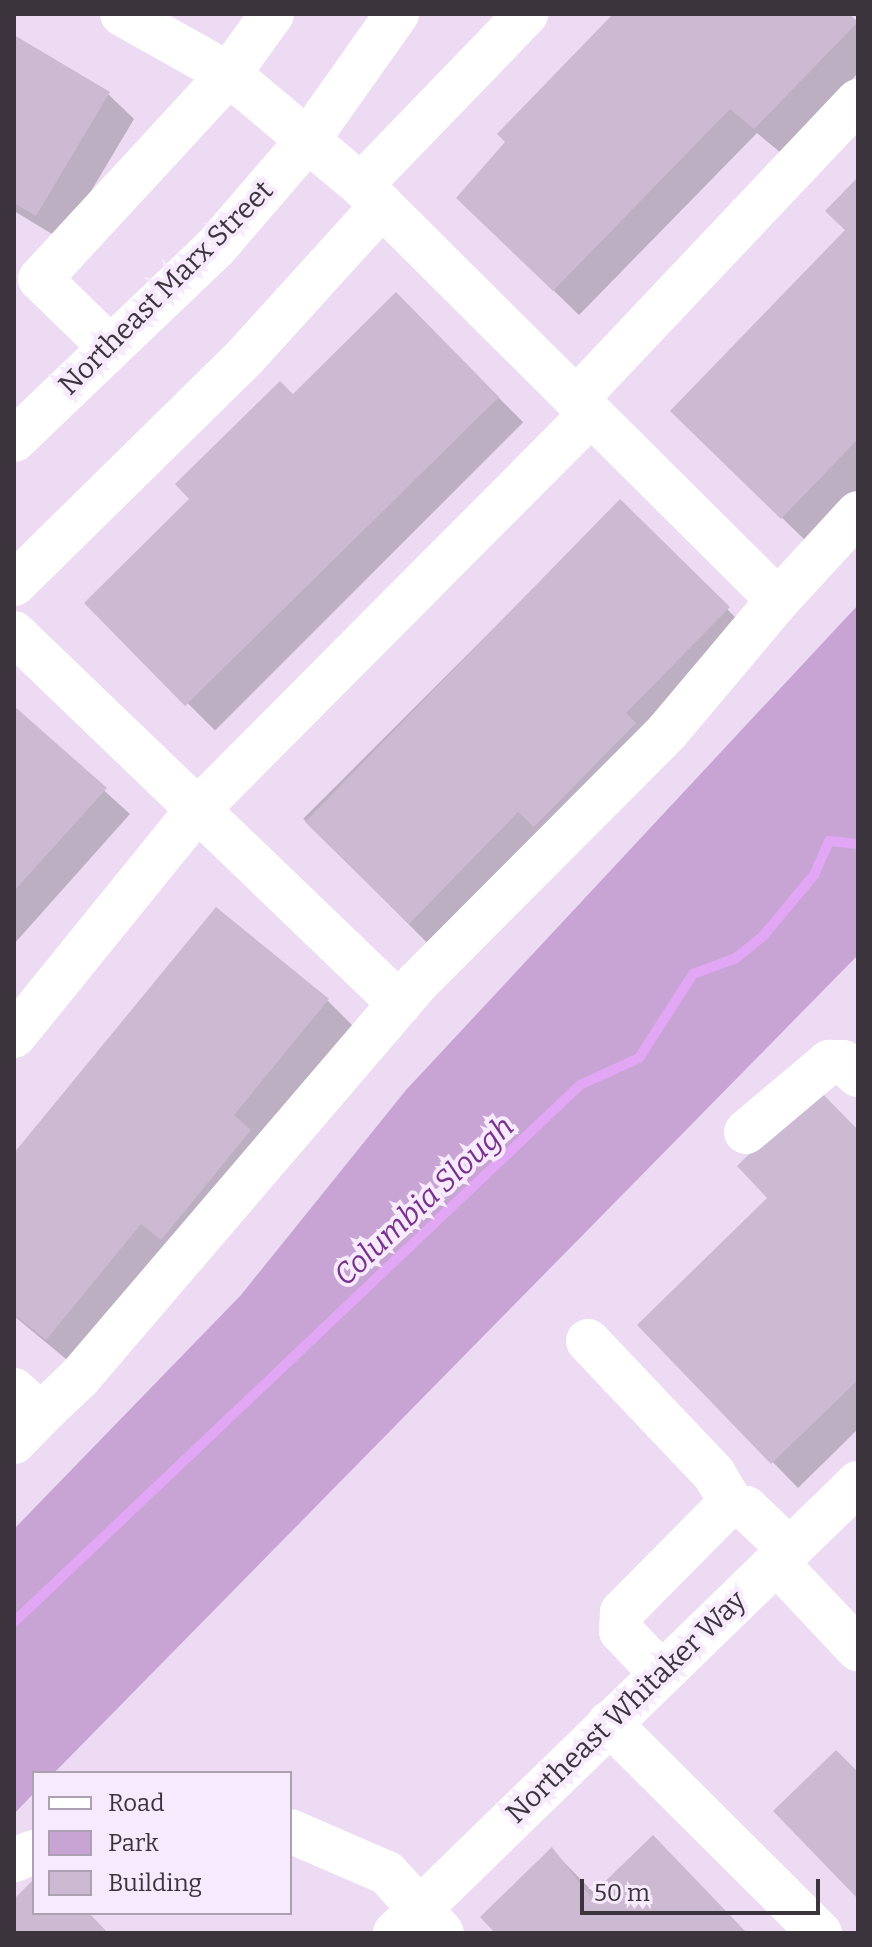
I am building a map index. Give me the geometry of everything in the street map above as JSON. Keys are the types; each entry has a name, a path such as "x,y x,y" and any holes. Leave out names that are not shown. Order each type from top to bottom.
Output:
{"street":[{"path":"122,14 229,74 371,196 778,600"},
{"path":"109,346 23,285 229,74 272,14"},
{"name":"Northeast Marx Street","path":"14,440 215,248 307,141 397,14"},
{"path":"14,584 245,357 371,196 526,14"},
{"path":"14,1036 198,809 583,406 858,101"},
{"path":"23,1415 131,1324 400,1004 667,732 778,600 858,513"},
{"path":"14,633 400,1004"},
{"path":"746,1132 829,1062 843,1062 858,1075"},
{"path":"588,1341 714,1474 732,1504 782,1556 858,1649"},
{"name":"Northeast Whitaker Way","path":"418,1925 609,1723 782,1556 854,1494"},
{"path":"661,1673 621,1631 622,1612 732,1504"},
{"path":"609,1723 820,1933"},
{"path":"292,1832 387,1873 418,1925"}],"green space":[{"path":"858,605 858,955 56,1771 32,1771 32,1795 14,1814 14,1529 241,1295 406,1090"}],"building":[{"path":"613,14 849,14 858,22 754,129 730,109 553,291 456,198 505,142 497,134"},
{"path":"14,35 110,92 36,216 14,203"},
{"path":"858,177 858,439 781,519 670,411 845,230 825,211"},
{"path":"396,292 499,397 185,706 84,603 189,499 175,484 280,381 293,394"},
{"path":"620,499 730,607 626,713 636,723 534,827 518,812 409,924 305,822"},
{"path":"14,706 107,788 14,891"},
{"path":"216,907 329,999 234,1115 251,1130 161,1240 141,1224 46,1340 14,1314 14,1153"},
{"path":"817,1088 858,1130 858,1380 771,1464 637,1325 767,1198 737,1166"},
{"path":"836,1750 858,1772 858,1899 773,1811"},
{"path":"653,1835 747,1933 495,1933 480,1917 552,1847 590,1896"},
{"path":"32,1881 32,1915 91,1915 108,1933 14,1933 14,1899"}],"waterway":[{"name":"Columbia Slough","path":"14,1622 580,1085 639,1058 693,974 736,958 764,935 814,875 829,841 858,844"}]}
